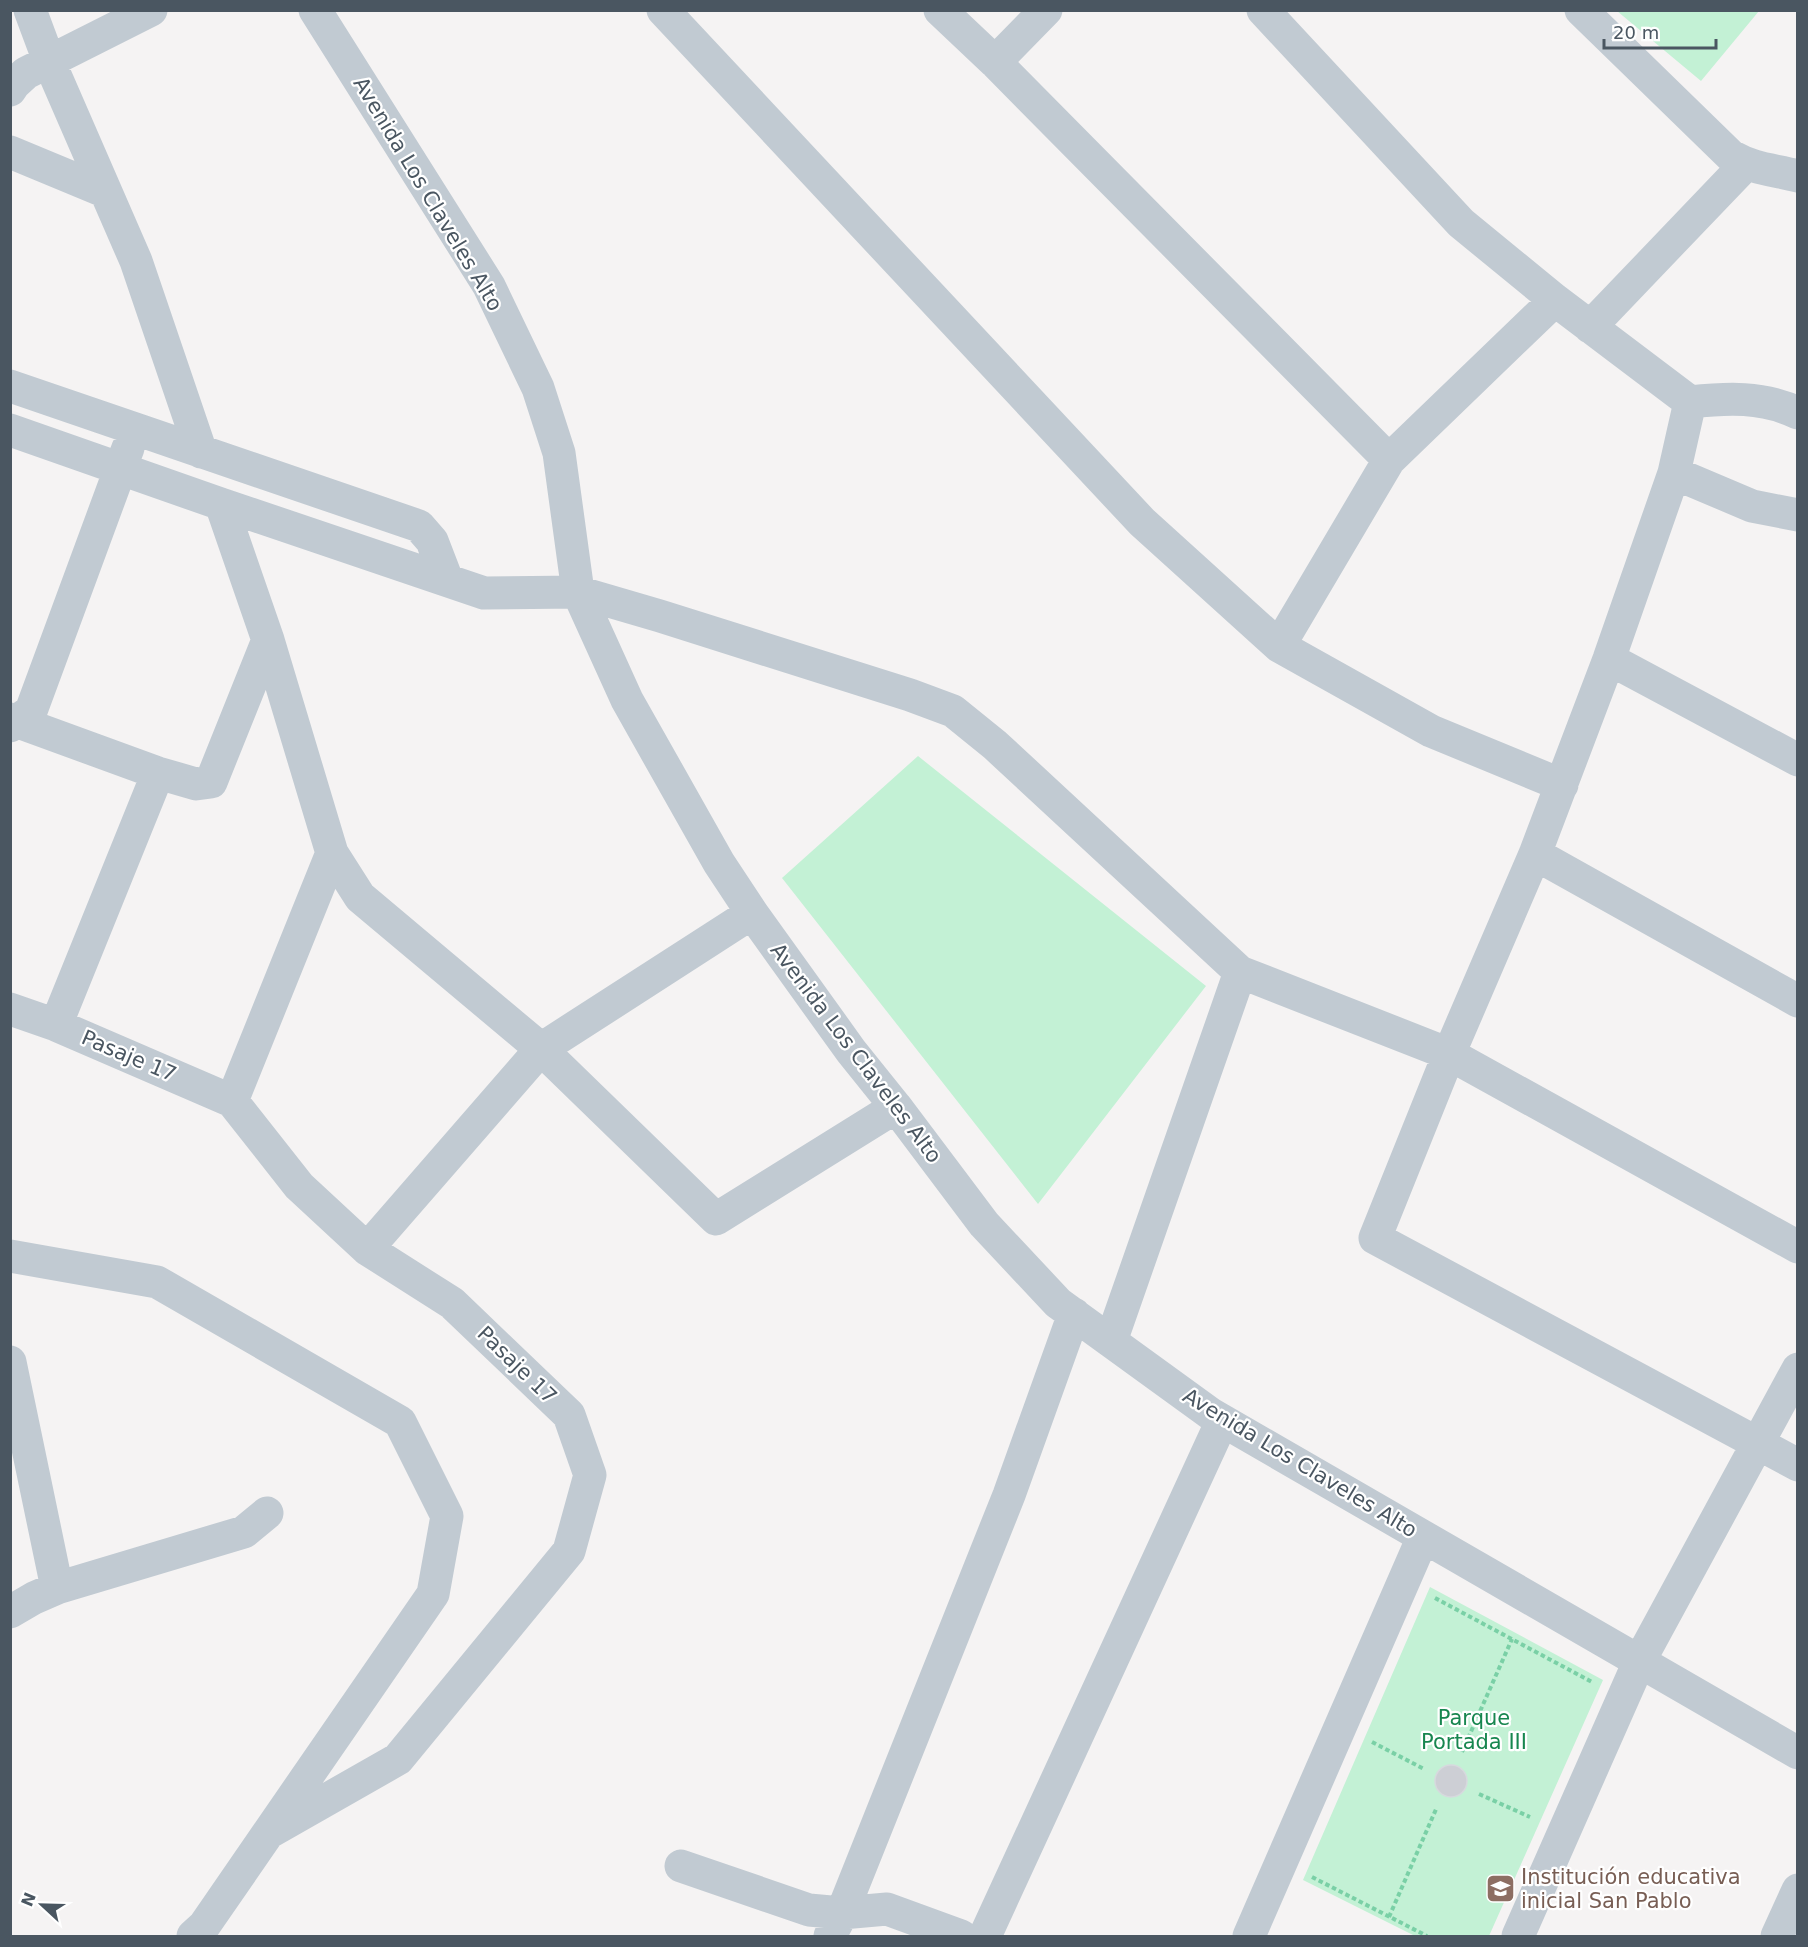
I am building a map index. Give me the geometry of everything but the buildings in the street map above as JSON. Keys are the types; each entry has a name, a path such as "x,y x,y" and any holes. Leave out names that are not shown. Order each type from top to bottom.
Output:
{"street":[{"path":"30,10 49,61 136,261 201,452"},
{"path":"10,90 26,73 151,10"},
{"name":"Avenida Los Claveles Alto","path":"315,10 489,286 538,388 559,453 578,592 627,700 719,863 752,913 852,1051 984,1224 1058,1303 1222,1421 1797,1753"},
{"path":"663,10 1142,522 1279,646 1431,731 1562,785"},
{"path":"940,10 995,62 1389,460"},
{"path":"995,62 1046,10"},
{"path":"1263,10 1461,223 1590,327 1690,402 1727,398 1762,400 1797,413"},
{"path":"1581,10 1731,156 1761,169 1797,176"},
{"path":"10,152 104,191"},
{"path":"1590,327 1746,164"},
{"path":"1279,646 1389,460 1555,300"},
{"path":"10,386 419,526 432,541 447,580"},
{"path":"1690,402 1674,473 1562,785 1535,854 1449,1054 1375,1239 1797,1466"},
{"path":"13,722 31,711 135,429"},
{"path":"10,430 484,593 578,592 910,695 953,711 995,745 1240,972 1449,1054 1797,1247"},
{"path":"1674,473 1752,506 1797,515"},
{"path":"221,504 268,640 333,853 360,897 541,1049 716,1219 896,1107"},
{"path":"13,722 158,773 196,784 211,782 268,640"},
{"path":"1609,659 1797,760"},
{"path":"56,1025 158,773"},
{"path":"232,1101 333,853"},
{"path":"1535,854 1797,1001"},
{"path":"367,1249 541,1049 752,913"},
{"path":"1111,1341 1240,972"},
{"name":"Pasaje 17","path":"10,1009 56,1025 232,1101 299,1186 367,1249 452,1303 569,1415 590,1475 569,1551 398,1759 270,1832"},
{"path":"10,1256 157,1282 400,1422 447,1516 433,1594 270,1832 204,1926 193,1936"},
{"path":"836,1925 1009,1495 1074,1314"},
{"path":"10,1362 57,1588"},
{"path":"1518,1936 1639,1662 1797,1369"},
{"path":"985,1936 1222,1421"},
{"path":"10,1612 57,1588 244,1532 267,1513"},
{"path":"1249,1936 1423,1537"},
{"path":"681,1866 809,1910 836,1925 886,1909 961,1936"},
{"path":"1777,1936 1797,1890"}],"path":[{"path":"1429,1608 1434,1597 1594,1683 1589,1693"},
{"path":"1462,1752 1512,1639"},
{"path":"1366,1751 1370,1741 1424,1769"},
{"path":"1479,1794 1534,1819"},
{"path":"1389,1917 1437,1807"},
{"path":"1315,1866 1311,1877 1427,1936"}],"green space":[{"path":"1617,11 1759,11 1701,81"},
{"path":"918,756 1206,986 1038,1204 782,878"},
{"name":"Parque Portada III","path":"1430,1587 1603,1680 1489,1936 1415,1936 1303,1880"}],"place":[{"name":"Institución educativa inicial San Pablo","path":"1500,1889"}]}
